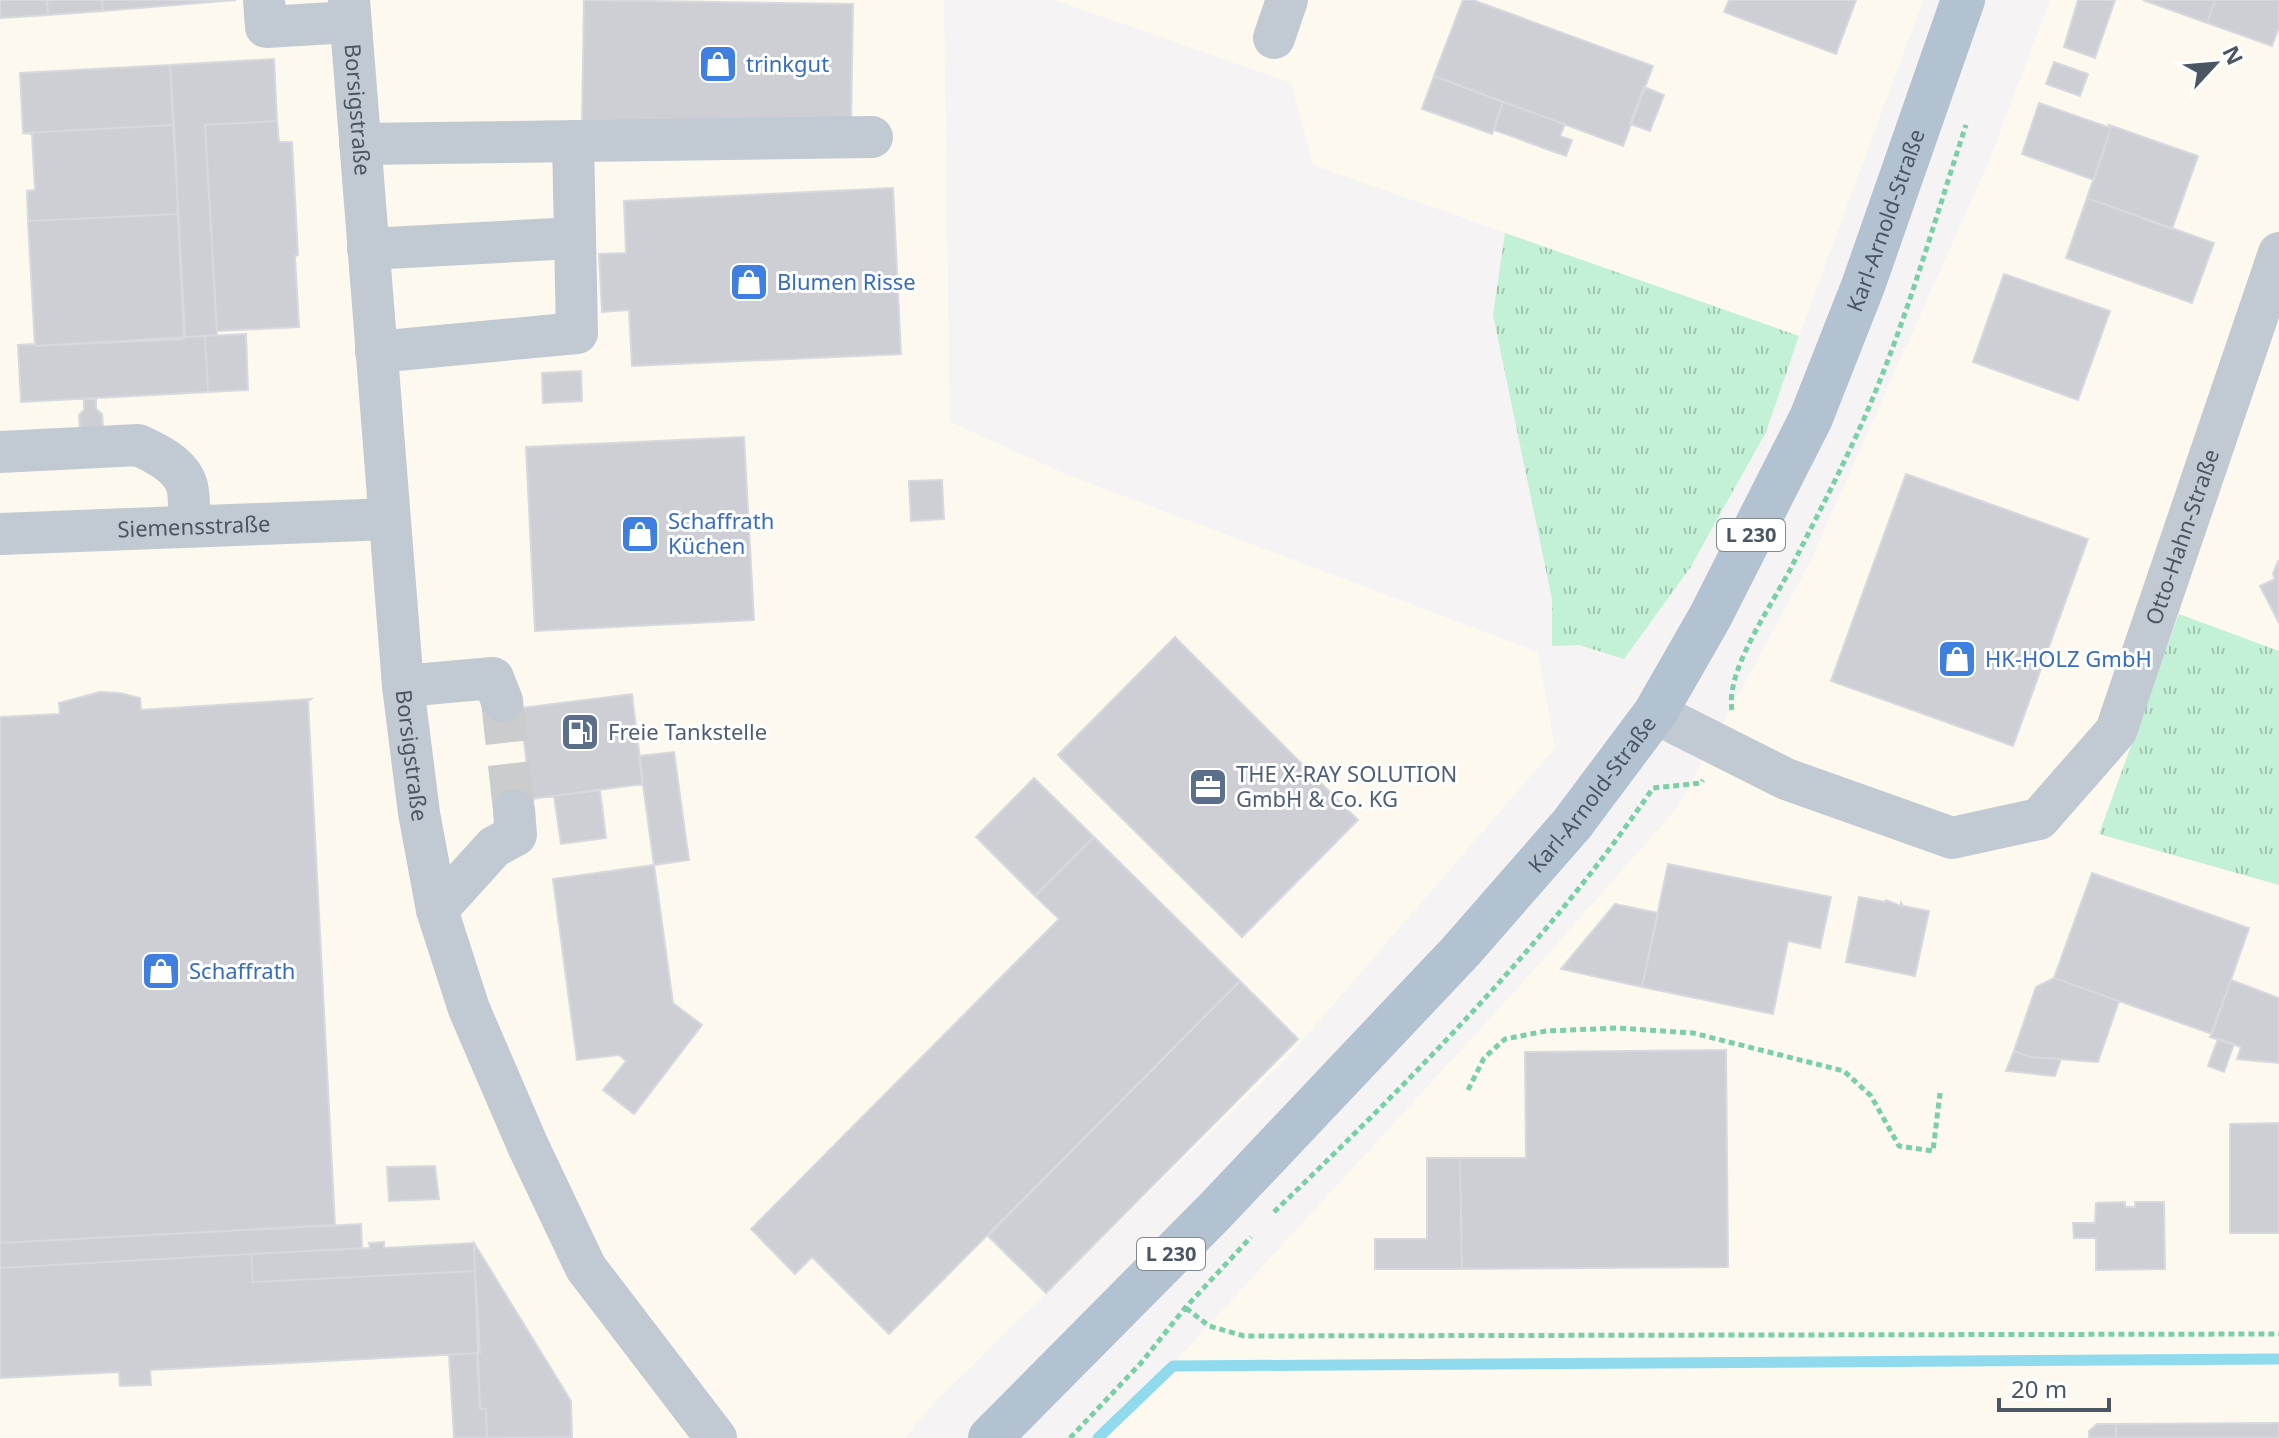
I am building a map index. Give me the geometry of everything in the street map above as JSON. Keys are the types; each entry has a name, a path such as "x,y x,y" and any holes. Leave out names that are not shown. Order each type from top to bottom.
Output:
{"main road":[{"name":"Karl-Arnold-Straße","path":"990,1438 1226,1199 1461,951 1572,824 1655,713 1710,617 1811,418 1863,286 1963,0"}],"street":[{"path":"264,0 266,27 350,11"},
{"name":"Borsigstraße","path":"350,11 403,686 419,813 437,910 469,1009 528,1146 586,1268 716,1438"},
{"path":"360,144 872,137"},
{"path":"376,352 577,333 573,141"},
{"path":"368,249 574,238"},
{"name":"Otto-Hahn-Straße","path":"1655,713 1786,779 1952,838 2039,819 2116,731 2279,253"},
{"path":"0,452 138,445 157,453 174,466 187,485 189,526"},
{"name":"Siemensstraße","path":"0,534 389,519"},
{"path":"403,686 483,695"},
{"path":"437,910 499,823"}],"path":[{"path":"1468,1090 1484,1058 1505,1039 1546,1031 1617,1028 1693,1033 1844,1071 1871,1096 1899,1146 1933,1151 1940,1093"},
{"path":"1152,1273 1185,1308 1209,1326 1244,1336 2279,1334"}],"shaded area":[{"path":"0,0 944,0 950,422 1068,475 1538,652 1555,748 1289,1056 936,1401 905,1438 0,1438"},
{"path":"1055,0 1923,0 1799,336 1313,165 1291,83"},
{"path":"2050,0 2279,0 2279,651 2178,615 2099,834 2279,885 2279,1438 1105,1438 1514,992 1677,808 1810,562 1990,159"}],"green space":[{"path":"1505,233 1799,336 1766,432 1690,568 1624,659 1579,645 1552,646 1552,599 1493,315"},
{"path":"2179,614 2279,651 2279,885 2099,834"}],"building":[{"path":"0,0 47,0 48,15 0,18"},
{"path":"47,0 102,0 103,11 48,15"},
{"path":"102,0 236,0 103,11"},
{"name":"trinkgut","path":"584,0 853,4 851,128 582,124"},
{"path":"1463,0 1473,0 1653,66 1623,146 1434,76"},
{"path":"1729,0 1856,0 1836,54 1724,12"},
{"path":"2078,0 2115,0 2095,58 2064,47"},
{"path":"2143,0 2215,0 2207,23"},
{"path":"2215,0 2279,0 2279,27 2272,46 2207,23"},
{"path":"274,59 277,121 205,125 217,335 185,337 170,65"},
{"path":"2054,62 2088,74 2080,96 2046,84"},
{"path":"170,65 174,125 23,133 20,73"},
{"path":"1434,76 1503,102 1492,134 1422,109"},
{"path":"1644,87 1664,95 1650,131 1630,124"},
{"path":"1503,102 1565,124 1560,136 1572,140 1566,156 1494,130"},
{"path":"2039,103 2111,128 2094,180 2022,154"},
{"path":"277,121 279,142 292,142 299,327 217,331 205,125"},
{"path":"174,125 178,214 28,221 27,191 35,190 32,134 23,133"},
{"path":"2109,125 2198,156 2172,229 2087,198 2111,128"},
{"name":"Blumen Risse","path":"893,188 901,354 632,366 629,310 602,312 599,254 626,253 624,201"},
{"path":"2087,198 2214,243 2192,303 2066,258"},
{"path":"178,214 184,339 35,346 28,221"},
{"path":"2004,274 2110,311 2078,400 1973,362"},
{"path":"246,334 248,390 208,392 205,336"},
{"path":"205,336 208,392 21,402 18,345"},
{"path":"581,371 582,401 543,403 542,373"},
{"path":"96,398 96,409 102,414 103,427 80,428 79,415 84,410 84,399"},
{"name":"Schaffrath Küchen","path":"744,437 754,620 535,631 526,447"},
{"path":"1906,474 2088,539 2013,746 1831,681"},
{"path":"942,480 944,519 911,521 909,481"},
{"path":"2278,561 2279,623 2260,586 2275,579 2273,574"},
{"name":"THE X-RAY SOLUTION GmbH & Co. KG","path":"1175,637 1358,820 1242,937 1058,755"},
{"name":"Schaffrath","path":"100,692 140,698 141,710 311,699 308,701 335,1225 0,1243 0,717 60,714 59,703"},
{"name":"Freie Tankstelle","path":"632,694 643,784 531,799 520,708"},
{"path":"674,752 689,860 654,865 639,756"},
{"path":"1034,778 1094,837 1035,896 976,837"},
{"path":"600,790 606,838 561,844 554,796"},
{"path":"1094,837 1240,981 889,1334 812,1257 795,1274 751,1229 1059,919 1035,896"},
{"path":"1668,864 1831,897 1820,948 1788,941 1773,1014 1642,987"},
{"path":"654,865 673,1003 702,1025 634,1114 603,1090 626,1061 619,1055 577,1060 553,879"},
{"path":"2092,873 2249,928 2212,1034 2054,978"},
{"path":"1859,897 1929,911 1915,976 1846,962"},
{"path":"1615,904 1658,913 1642,987 1561,969"},
{"path":"2054,978 2119,1001 2098,1062 2030,1057 2014,1051 2036,987"},
{"path":"2231,980 2279,998 2279,1063 2237,1059 2241,1047 2210,1037"},
{"path":"1240,981 1298,1039 1046,1293 988,1236"},
{"path":"2218,1039 2234,1044 2224,1072 2208,1066"},
{"path":"1726,1050 1728,1267 1462,1269 1460,1158 1526,1158 1525,1052"},
{"path":"2014,1051 2030,1057 2061,1059 2055,1076 2006,1071"},
{"path":"2279,1123 2279,1233 2230,1233 2230,1124"},
{"path":"1427,1158 1460,1158 1462,1269 1375,1269 1375,1239 1427,1239"},
{"path":"435,1166 439,1199 389,1201 387,1167"},
{"path":"2125,1202 2125,1207 2135,1207 2135,1202 2164,1202 2165,1269 2096,1270 2096,1238 2074,1238 2073,1223 2095,1223 2096,1203"},
{"path":"361,1224 362,1248 0,1268 0,1243"},
{"path":"384,1242 384,1248 474,1243 475,1271 253,1282 251,1254 370,1248 369,1243"},
{"path":"474,1243 571,1401 572,1437 487,1438 486,1409 480,1409"},
{"path":"251,1254 253,1282 475,1271 480,1353 150,1370 151,1385 120,1386 119,1372 0,1378 0,1268"},
{"path":"477,1353 480,1409 486,1409 487,1438 454,1438 449,1355"},
{"path":"2279,1423 2279,1438 2116,1438 2116,1424"},
{"path":"2097,1424 2116,1424 2116,1438 2089,1438 2089,1431"}],"waterway":[{"path":"1098,1438 1173,1366 2279,1359"}],"tunnel":[{"path":"502,701 514,810"}],"place":[{"name":"trinkgut","path":"718,64"},
{"name":"Blumen Risse","path":"749,282"},
{"name":"Schaffrath Küchen","path":"640,534"},
{"name":"HK-HOLZ GmbH","path":"1957,659"},
{"name":"Freie Tankstelle","path":"580,732"},
{"name":"THE X-RAY SOLUTION GmbH & Co. KG","path":"1208,787"},
{"name":"Schaffrath","path":"161,971"}]}
